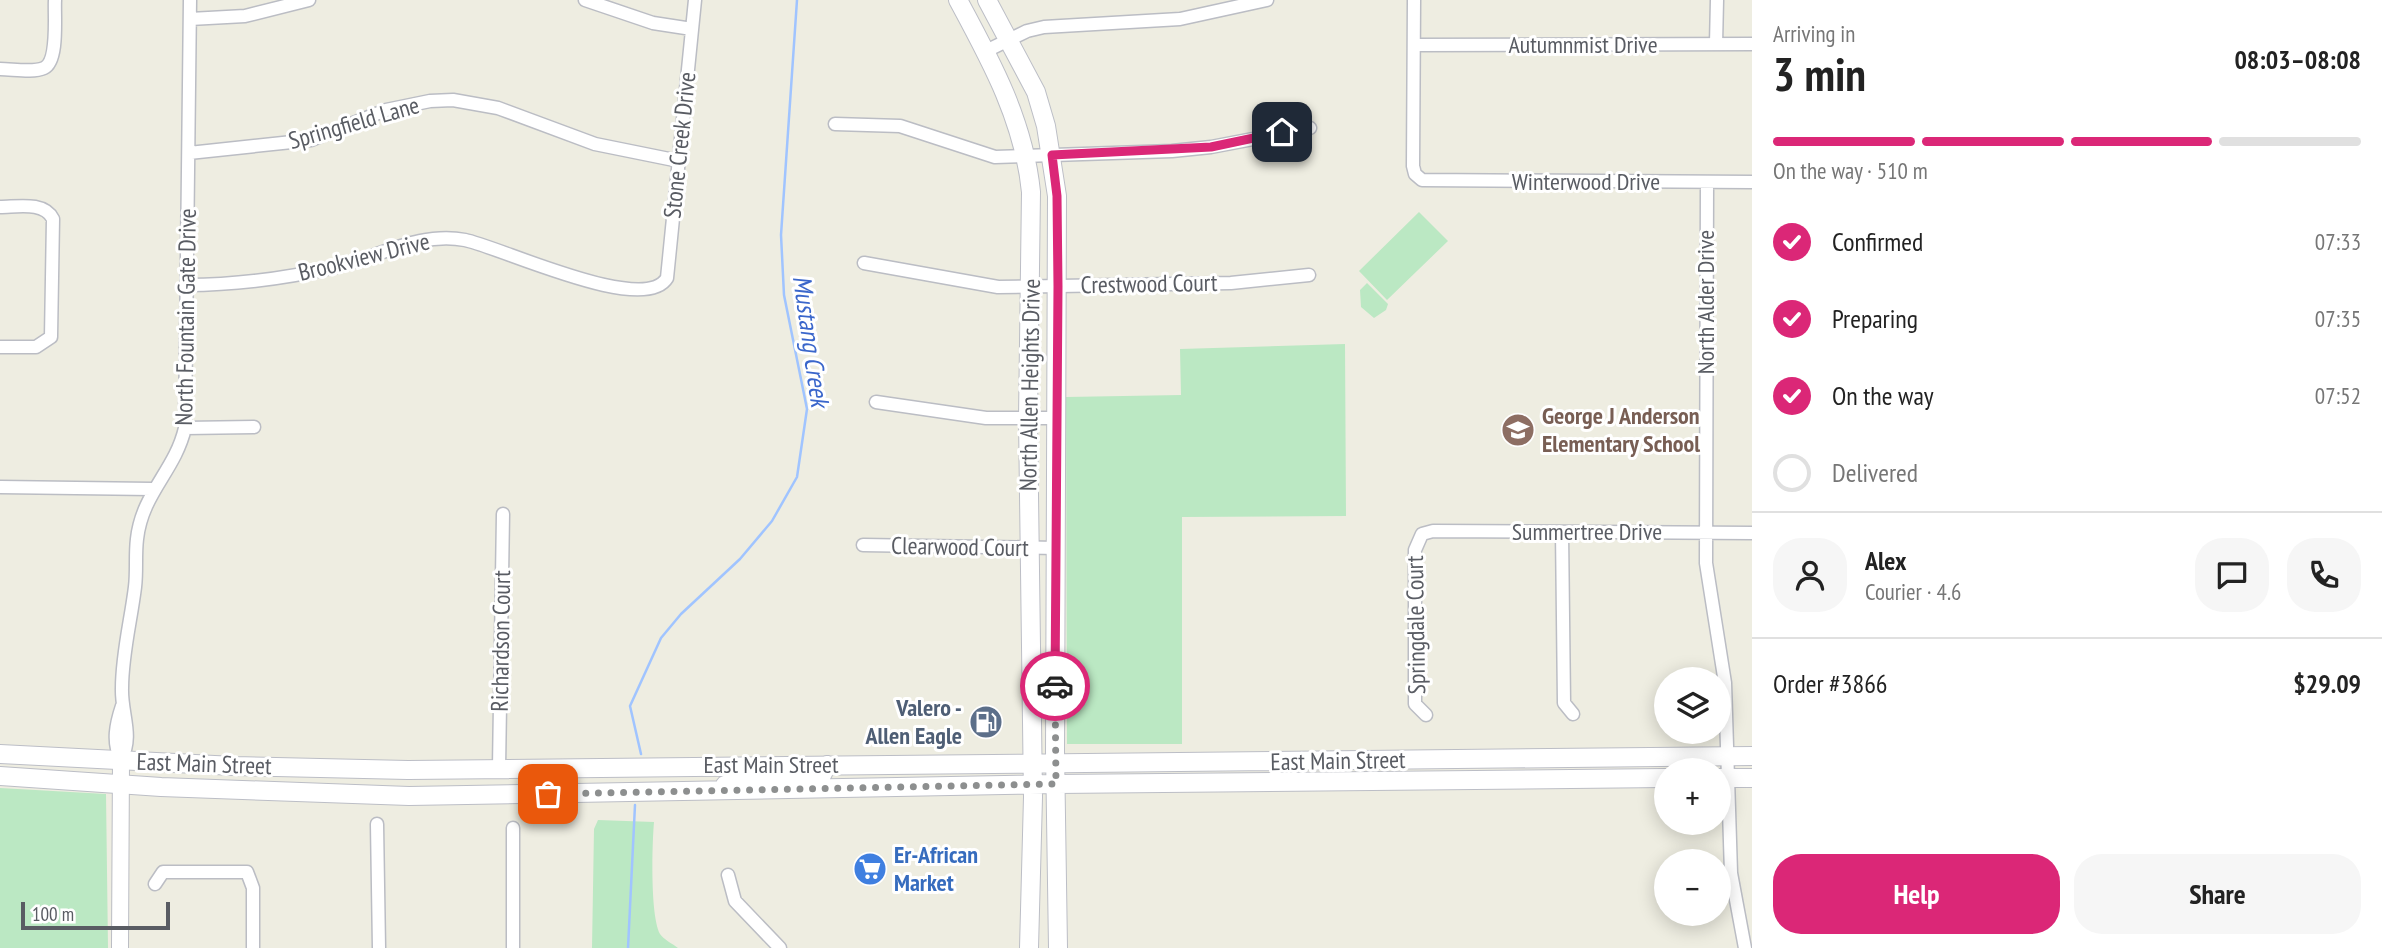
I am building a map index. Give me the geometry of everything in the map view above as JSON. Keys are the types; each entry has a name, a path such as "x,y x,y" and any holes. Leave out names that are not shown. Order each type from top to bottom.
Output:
{"main road":[{"name":"North Allen Heights Drive","path":"958,0 986,51 1017,122 1027,156 1031,192 1032,286 1028,419 1033,785 1030,948"},
{"name":"North Allen Heights Drive","path":"987,0 1036,92 1052,155 1057,196 1055,763 1058,948"},
{"name":"East Main Street","path":"0,754 234,766 499,768 1752,756"},
{"path":"1446,780 1449,768 1512,766 1563,758"},
{"path":"1305,761 1306,782"},
{"path":"826,790 839,775 903,773 929,764"},
{"path":"709,792 747,779 814,778 822,775 827,765"},
{"name":"East Main Street","path":"0,776 409,796 1056,784 1654,779"},
{"path":"1731,778 1752,778"}],"street":[{"path":"0,69 40,69 50,65 54,55 55,0"},
{"name":"North Fountain Gate Drive","path":"121,760 116,750 116,723 122,705 122,686 136,583 137,538 152,489 176,458 185,428 190,0"},
{"path":"190,19 245,16 309,0"},
{"path":"585,0 653,23 692,29"},
{"name":"Stone Creek Drive","path":"660,287 667,278 695,0"},
{"path":"986,51 1009,39 1044,27 1180,19 1267,0"},
{"path":"1414,0 1414,45"},
{"path":"1716,44 1717,0"},
{"name":"Autumnmist Drive","path":"1414,45 1752,44"},
{"name":"Winterwood Drive","path":"1414,45 1413,166 1420,179 1752,182"},
{"name":"Springfield Lane","path":"189,153 311,140 386,110 430,101 453,100 498,108 595,144 679,161"},
{"path":"835,124 900,126 995,156 1198,149 1310,128"},
{"name":"North Alder Drive","path":"1707,182 1704,533 1708,578 1725,682 1725,756"},
{"path":"0,207 40,207 48,211 53,219 51,337 36,347 0,347"},
{"name":"Brookview Drive","path":"187,285 255,282 335,267 413,243 444,238 479,243 564,274 599,283 649,290 660,287"},
{"name":"Crestwood Court","path":"864,263 984,286 1231,283 1309,275"},
{"path":"876,402 958,415 1058,418"},
{"path":"185,428 254,427"},
{"path":"0,487 152,489"},
{"name":"Richardson Court","path":"499,768 503,514"},
{"name":"Summertree Drive","path":"1422,534 1433,531 1752,533"},
{"path":"1562,532 1564,703 1573,714"},
{"name":"Springdale Court","path":"1422,534 1415,550 1415,704 1426,715"},
{"name":"Clearwood Court","path":"863,545 1056,548"},
{"path":"120,948 121,760"},
{"path":"377,824 379,948"},
{"path":"513,828 513,948"},
{"name":"North Alder Drive","path":"1727,835 1731,873 1745,948"},
{"path":"155,884 163,872 247,872 253,888 253,948"},
{"path":"728,875 735,901 780,948"}],"green space":[{"path":"1419,212 1448,241 1387,300 1359,271"},
{"path":"1367,283 1388,304 1386,310 1374,318 1361,307 1360,290"},
{"path":"1345,344 1346,516 1182,517 1182,744 1067,744 1066,397 1181,395 1180,349"},
{"path":"0,788 106,794 108,948 0,948"},
{"path":"598,820 654,822 652,880 657,925 661,936 678,948 592,948 594,829"}],"waterway":[{"name":"Mustang Creek","path":"641,754 630,706 661,638 681,614 740,559 772,521 797,477 807,409 784,295 781,235 797,0"},
{"name":"Mustang Creek","path":"628,948 635,805"}],"way so far":[{"path":"548,794 1056,784 1055,686"}],"place":[{"name":"George J Anderson Elementary School","path":"1518,430"},
{"name":"Valero - Allen Eagle","path":"986,722"},
{"name":"Er-African Market","path":"870,869"}],"route":[{"path":"1055,686 1058,286 1057,196 1052,155 1172,151 1211,147 1282,132"}]}
